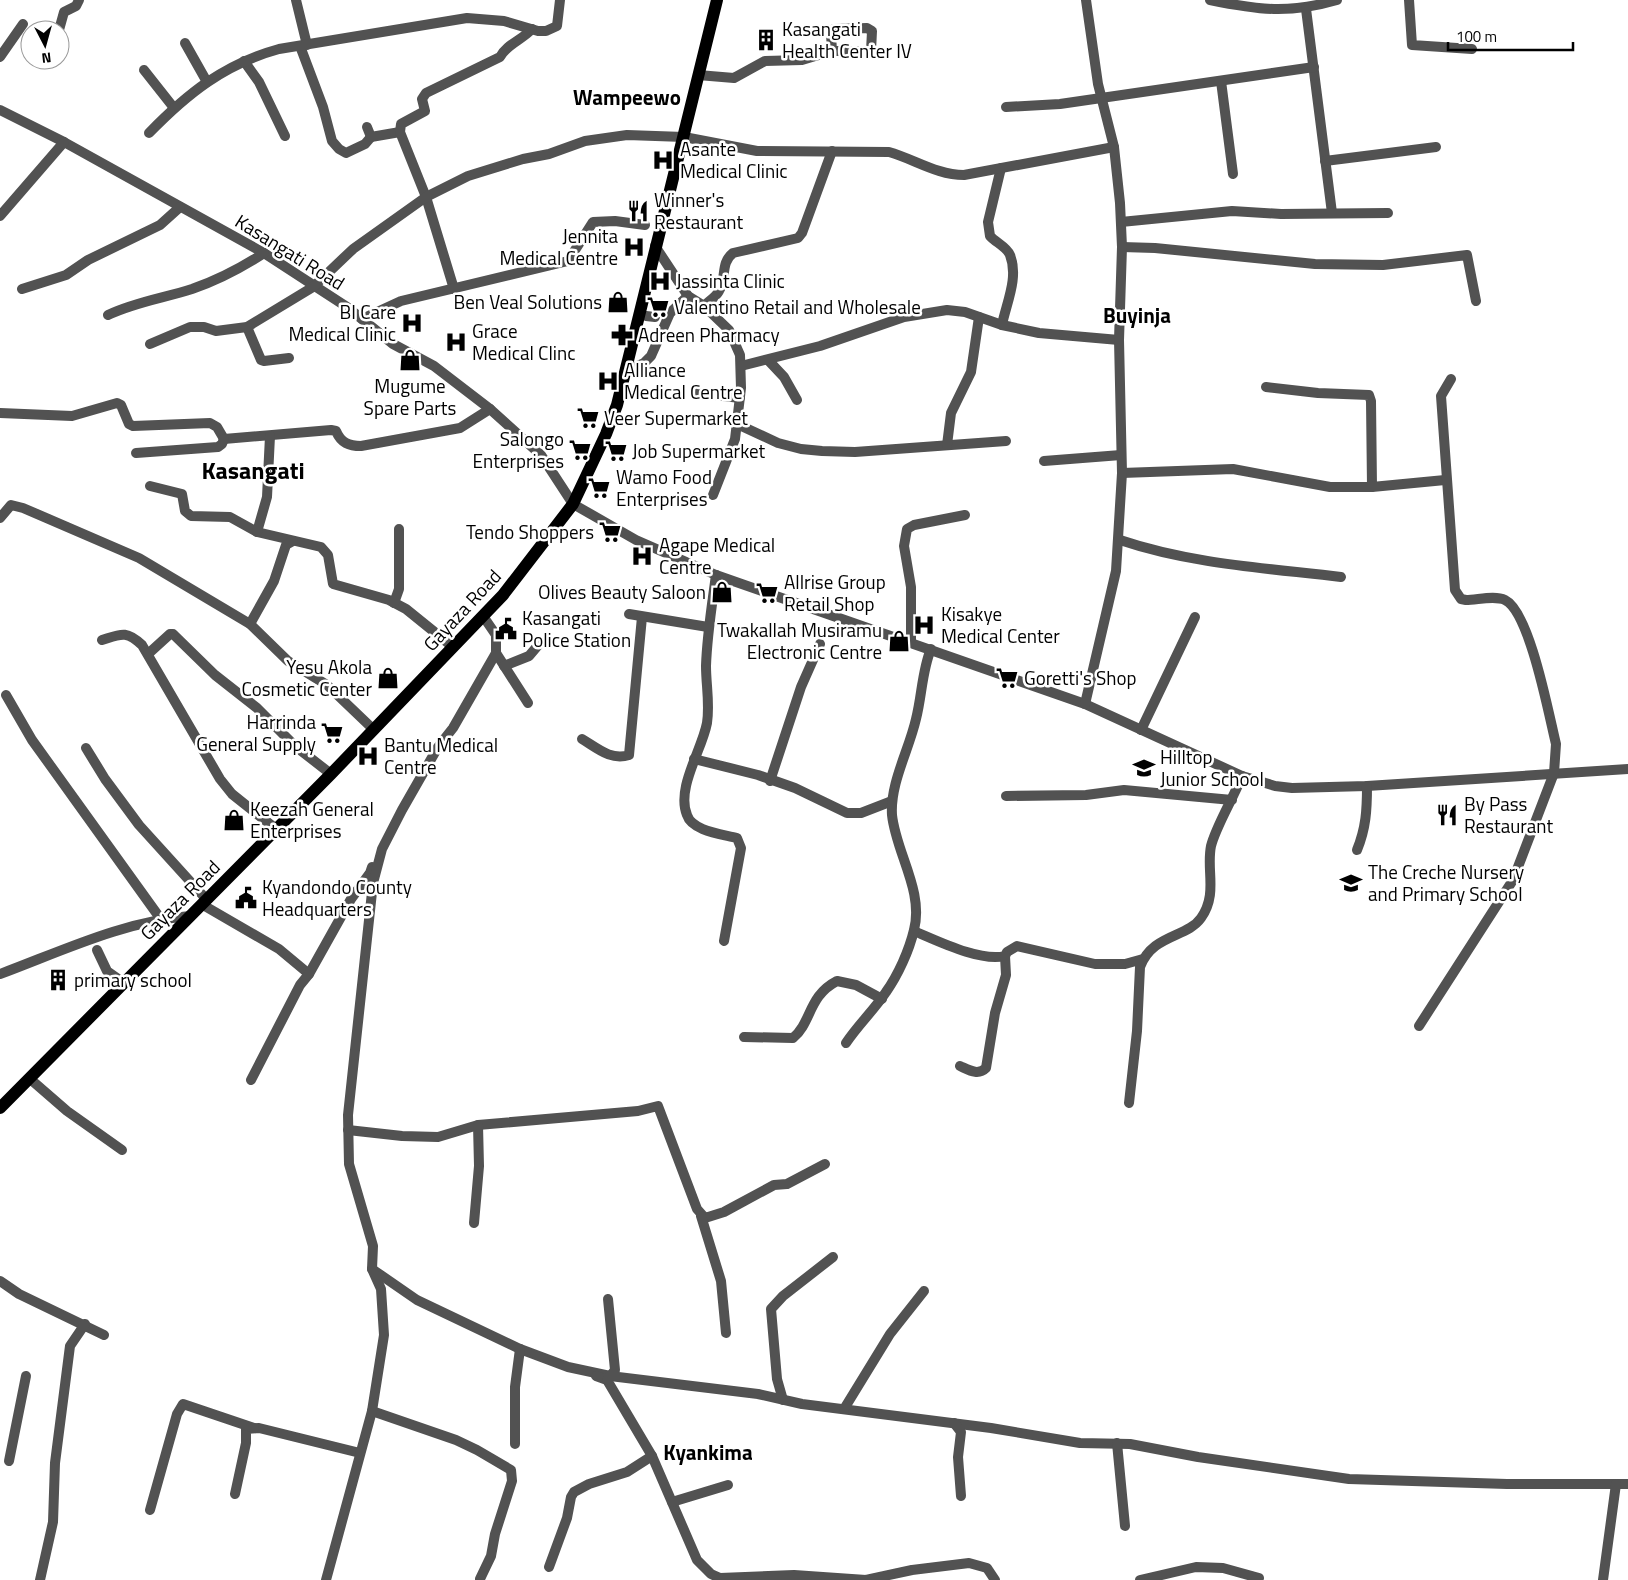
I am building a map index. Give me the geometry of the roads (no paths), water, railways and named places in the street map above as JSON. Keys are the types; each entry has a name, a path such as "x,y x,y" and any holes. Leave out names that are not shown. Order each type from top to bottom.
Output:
{"main road":[{"name":"Gayaza Road","path":"0,1108 205,902 483,616 526,568 574,504 606,434 626,371 655,246 717,0"}],"street":[{"path":"62,20 64,12 76,6 79,0"},
{"path":"296,0 304,45 332,142 338,149 346,152 365,144 369,132 400,132"},
{"path":"149,133 174,108 207,82 260,54 467,18 504,21 546,31 557,26 560,0"},
{"path":"1085,704 1111,598 1120,540 1122,473 1119,340 1121,222 1114,147 1101,98 1086,0"},
{"path":"1210,0 1261,9 1306,9 1337,0"},
{"path":"1408,0 1412,45 1472,49"},
{"path":"1306,9 1332,213"},
{"path":"0,57 20,28"},
{"path":"454,289 426,197 400,132 403,121 425,111 422,99 426,94 500,57 504,50 525,37 532,29"},
{"path":"185,43 207,82"},
{"path":"698,76 734,78 764,61 802,60 832,51"},
{"path":"244,61 258,82 285,136"},
{"path":"1006,107 1060,104 1314,67"},
{"path":"144,70 174,108"},
{"path":"1221,81 1233,174"},
{"name":"Kasangati Road","path":"0,110 64,142 264,253 362,319 393,344 434,366 490,409 541,455 574,504"},
{"path":"150,344 190,327 204,327 216,332 247,327 313,287 354,249 426,197 468,176 523,159 549,154 585,141 627,135 684,136 757,151 889,152 905,156 940,172 954,175 1114,147"},
{"path":"0,216 64,142"},
{"path":"1326,161 1436,146"},
{"path":"704,306 720,290 727,257 733,253 798,238 802,233 832,151"},
{"path":"1002,168 988,222 990,236 1010,254 1012,272 1010,302 1005,309 1002,325"},
{"path":"22,289 66,275 88,260 160,225 180,207"},
{"path":"1121,222 1232,212 1281,214 1388,213"},
{"path":"362,319 401,301 568,261 593,222 615,221 645,225"},
{"path":"655,246 688,296 704,306 729,330 736,341 741,366 737,424 734,439 713,495"},
{"path":"1122,248 1156,248 1325,264 1383,265 1467,255 1476,301"},
{"path":"108,316 126,307 191,289 222,277 264,253"},
{"path":"626,371 644,363 651,356 670,313 688,296"},
{"path":"741,366 820,346 904,317 947,310 1038,333 1119,340"},
{"path":"947,445 951,413 971,372 979,317"},
{"path":"247,327 261,360 289,358"},
{"path":"768,360 784,377 797,400"},
{"path":"1419,1026 1513,880 1554,773 1556,744 1534,653 1524,628 1506,600 1496,598 1466,600 1461,599 1455,590 1445,480 1441,396 1451,379"},
{"path":"1266,387 1318,393 1369,395 1371,401 1372,487"},
{"path":"698,393 740,398"},
{"path":"0,413 72,416 117,403 121,405 129,424 133,426 210,423 217,427 224,439"},
{"path":"224,439 331,430 336,431 339,437 350,446 369,445 460,428 490,409"},
{"path":"737,424 778,443 802,449 822,451 855,452 1006,441"},
{"path":"257,532 267,497 270,436"},
{"path":"136,452 218,446 222,444 224,439"},
{"path":"1044,461 1121,455"},
{"path":"1122,473 1233,469 1322,486 1372,487 1445,480"},
{"path":"150,486 182,494 185,511 191,516 230,517 257,532 321,546 325,550 333,584 394,603 406,609 453,647"},
{"path":"574,504 636,540 716,575 1085,704 1242,776 1276,786 1292,788 1366,786 1628,769"},
{"path":"0,518 11,505 36,512 139,558 250,624 288,661 327,685 373,730"},
{"path":"911,642 911,587 904,546 907,529 914,525 965,515"},
{"path":"394,603 399,589 399,529"},
{"path":"1120,540 1158,553 1195,560 1340,577"},
{"path":"250,624 274,581 286,546 293,541"},
{"path":"716,575 708,627 706,668 708,706 706,724 694,759 684,799 687,816 692,823 737,838 741,848 724,941"},
{"path":"629,614 708,627"},
{"path":"251,1080 296,992 309,974 351,899 370,874 373,860 382,849 423,772 453,728 496,653 496,635 483,616"},
{"path":"582,739 608,755 623,757 629,755 642,617"},
{"path":"1141,730 1195,617"},
{"path":"102,640 120,634 128,634 142,645 220,779 232,794 276,829"},
{"path":"148,654 170,634 173,634 215,675 257,708 295,746 330,774"},
{"path":"504,666 529,656 540,644"},
{"path":"770,781 801,687 820,644"},
{"path":"846,1043 882,998 893,981 914,931 916,918 914,895 896,834 892,801 916,722 923,689 926,660 931,649"},
{"path":"496,653 528,702"},
{"path":"6,695 32,740 160,918"},
{"path":"86,748 105,779 139,826 205,902 279,949 309,974"},
{"path":"694,759 758,775 770,781 795,788 847,813 861,814 892,801"},
{"path":"1110,972 1142,963 1158,944 1194,924 1201,918 1210,896 1212,844 1242,776"},
{"path":"1357,850 1364,834 1367,816 1366,786"},
{"path":"1006,796 1086,795 1124,790 1232,800"},
{"path":"326,1580 372,1410 384,1335 381,1289 372,1269 372,1246 349,1164 348,1130 373,883 382,849"},
{"path":"0,974 107,934 160,918 190,916"},
{"path":"914,931 955,948 990,957 1005,956"},
{"path":"960,1066 977,1073 982,1072 986,1068 995,1013 1006,975 1005,956 1007,952 1017,946 1045,951 1074,961 1095,964 1142,963"},
{"path":"97,950 107,971 124,983"},
{"path":"1129,1103 1138,1031 1142,963"},
{"path":"744,1037 793,1038 803,1025 815,999 836,981 856,985 882,998"},
{"path":"29,1078 67,1111 122,1150"},
{"path":"348,1130 402,1136 438,1137 478,1125 638,1111 658,1106 701,1216 721,1281 726,1334"},
{"path":"474,1224 479,1166 478,1125"},
{"path":"701,1216 712,1217 774,1185 787,1184 825,1164"},
{"path":"784,1400 777,1378 771,1310 783,1296 833,1257"},
{"path":"372,1269 417,1300 520,1349 544,1359 608,1378 723,1389 784,1400 954,1423 1080,1443 1117,1443 1349,1479 1498,1484 1628,1484"},
{"path":"0,1281 19,1294 85,1324 104,1335"},
{"path":"844,1409 890,1334 924,1291"},
{"path":"608,1299 615,1370 608,1378"},
{"path":"40,1580 53,1522 55,1463 70,1346 85,1324"},
{"path":"515,1444 515,1387 520,1349"},
{"path":"9,1461 26,1376"},
{"path":"608,1378 652,1456 697,1560 710,1577 866,1580 884,1579 912,1570 975,1564 987,1568 995,1580"},
{"path":"150,1510 177,1414 183,1404 254,1428 360,1453"},
{"path":"372,1410 456,1440 511,1470 512,1481 494,1534 491,1556 480,1579"},
{"path":"954,1423 961,1432 958,1457 961,1496"},
{"path":"235,1494 246,1443 246,1429 254,1428"},
{"path":"1117,1443 1125,1526"},
{"path":"549,1567 567,1518 571,1497 574,1492 589,1484 627,1472 652,1456"},
{"path":"1603,1580 1616,1484"},
{"path":"672,1502 728,1485"},
{"path":"1140,1580 1196,1567 1223,1568 1259,1578"}],"place":[{"name":"Kasangati Health Center IV","path":"766,40"},
{"name":"Asante Medical Clinic","path":"663,160"},
{"name":"Winner's Restaurant","path":"638,211"},
{"name":"Jennita Medical Centre","path":"634,247"},
{"name":"Jassinta Clinic","path":"660,281"},
{"name":"Ben Veal Solutions","path":"618,302"},
{"name":"Valentino Retail and Wholesale","path":"658,307"},
{"name":"BI Care Medical Clinic","path":"412,323"},
{"name":"Adreen Pharmacy","path":"622,335"},
{"name":"Grace Medical Clinc","path":"456,342"},
{"name":"Mugume Spare Parts","path":"410,360"},
{"name":"Alliance Medical Centre","path":"608,381"},
{"name":"Veer Supermarket","path":"588,418"},
{"name":"Salongo Enterprises","path":"580,450"},
{"name":"Job Supermarket","path":"616,451"},
{"name":"Wamo Food Enterprises","path":"599,488"},
{"name":"Tendo Shoppers","path":"610,532"},
{"name":"Agape Medical Centre","path":"642,556"},
{"name":"Olives Beauty Saloon","path":"722,592"},
{"name":"Allrise Group Retail Shop","path":"767,593"},
{"name":"Kisakye Medical Center","path":"924,625"},
{"name":"Kasangati Police Station","path":"506,629"},
{"name":"Twakallah Musiramu Electronic Centre","path":"899,641"},
{"name":"Yesu Akola Cosmetic Center","path":"388,678"},
{"name":"Goretti's Shop","path":"1007,678"},
{"name":"Harrinda General Supply","path":"332,733"},
{"name":"Bantu Medical Centre","path":"368,756"},
{"name":"Hilltop Junior School","path":"1144,768"},
{"name":"By Pass Restaurant","path":"1447,815"},
{"name":"Keezah General Enterprises","path":"234,820"},
{"name":"The Creche Nursery and Primary School","path":"1351,883"},
{"name":"Kyandondo County Headquarters","path":"246,898"},
{"name":"primary school","path":"58,980"}],"district":[{"name":"Wampeewo","path":"627,98"},
{"name":"Buyinja","path":"1137,316"},
{"name":"Kasangati","path":"253,471"},
{"name":"Kyankima","path":"708,1453"}]}
